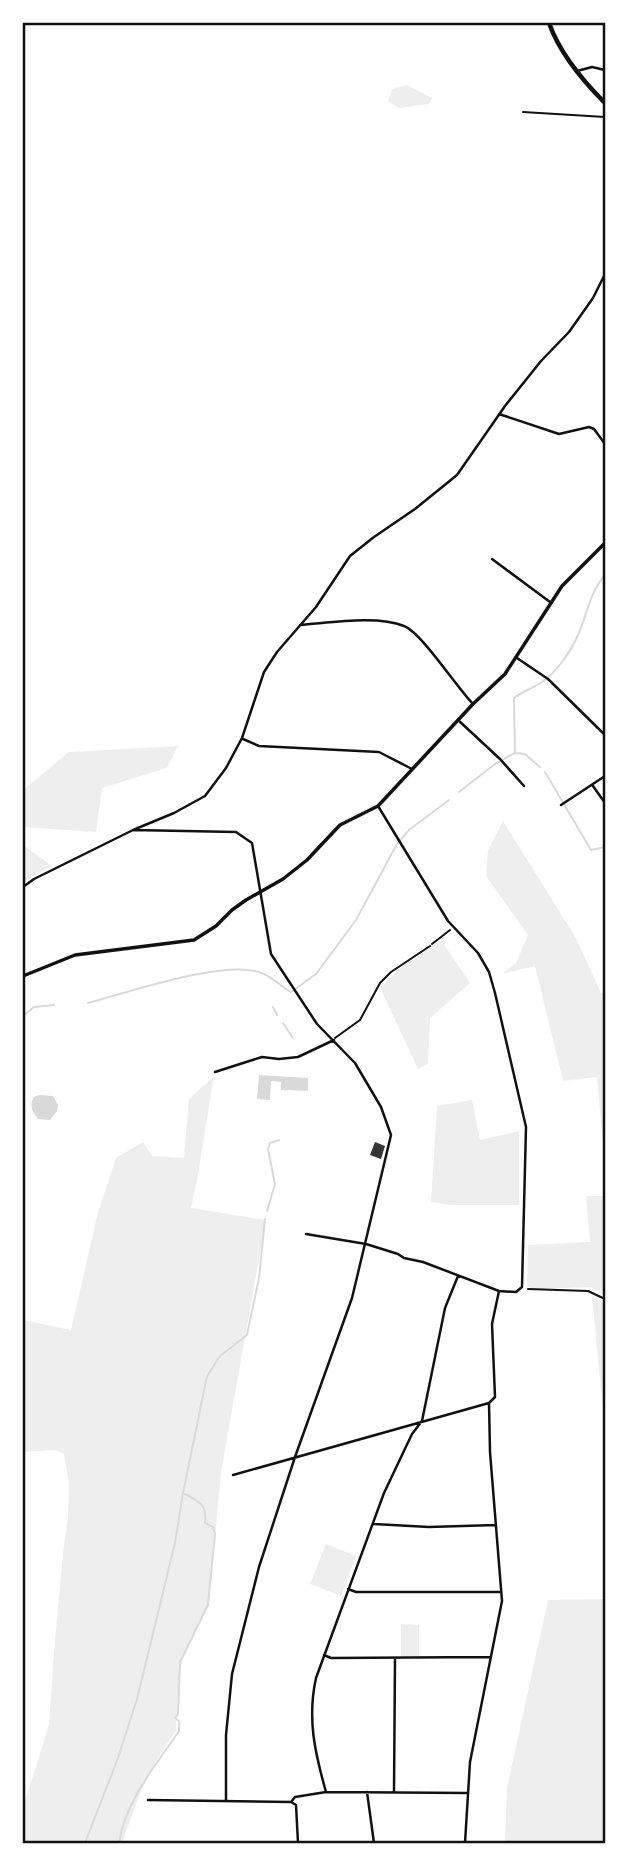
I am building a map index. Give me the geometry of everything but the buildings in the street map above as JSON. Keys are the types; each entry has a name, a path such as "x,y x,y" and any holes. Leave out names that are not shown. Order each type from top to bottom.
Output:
{"main road":[{"path":"549,23 553,36 577,71 605,103"}],"street":[{"path":"577,71 592,67 605,70"},
{"path":"23,887 34,879 205,796 226,768 242,738 264,672 316,607 351,556 457,475 499,414 541,361 569,332 593,298 605,274"},
{"path":"499,414 559,434 589,427 594,429 605,444"},
{"path":"23,976 75,955 194,940 216,926 246,900 261,893 307,860 340,825 378,806 473,704 505,674 562,586 605,543"},
{"path":"492,558 550,602"},
{"path":"300,625 380,622 404,626 430,651 473,704"},
{"path":"517,658 547,678 604,732"},
{"path":"458,720 524,786"},
{"path":"242,738 259,746 379,752 412,769"},
{"path":"561,805 605,776"},
{"path":"593,786 605,803"},
{"path":"306,1234 366,1244 499,1291 516,1292 522,1287 526,1144 523,1111 489,972 478,953 453,928 378,806"},
{"path":"133,830 236,832 252,843 271,954 317,1024 355,1063 381,1107 391,1135 352,1297 259,1567 232,1674 226,1735 226,1800"},
{"path":"215,1072 262,1057 298,1057 334,1040"},
{"path":"326,1792 314,1751 311,1717 313,1689 391,1478 412,1434 422,1421 445,1308 458,1276"},
{"path":"233,1475 489,1403 495,1397 492,1324 499,1291"},
{"path":"464,1843 470,1762 502,1608 490,1452 489,1403"},
{"path":"373,1524 424,1527 496,1525"},
{"path":"348,1589 356,1592 501,1592"},
{"path":"324,1655 331,1658 395,1659 490,1657"},
{"path":"394,1792 395,1659"},
{"path":"291,1802 295,1797 326,1792 469,1793"},
{"path":"367,1793 374,1843"},
{"path":"148,1800 291,1802 296,1805 298,1843"}],"lane":[{"path":"523,112 605,117"},
{"path":"334,1040 360,1020 364,1009 385,978 430,946"}],"path":[{"path":"430,946 453,928"},
{"path":"528,1288 588,1291 605,1299"}],"shaded area":[{"path":"407,85 432,98 429,104 399,108 388,101 392,89"},
{"path":"178,746 167,768 102,788 96,832 23,827 23,790 69,752"},
{"path":"503,821 576,938 601,993 605,992 605,1170 597,1077 563,1081 535,966 502,974 516,963 528,935 486,876 488,850"},
{"path":"23,845 52,866 23,882"},
{"path":"441,940 470,983 430,1018 428,1064 418,1069 380,988 399,969"},
{"path":"259,1075 308,1078 308,1091 281,1090 281,1082 271,1081 270,1100 257,1099"},
{"path":"214,1076 191,1208 266,1220 221,1472 209,1603 180,1666 176,1730 156,1761 140,1794 122,1843 23,1843 23,1807 49,1725 69,1483 64,1454 55,1450 23,1452 23,1320 71,1330 98,1212 116,1158 143,1142 152,1156 184,1158 189,1099"},
{"path":"39,1095 53,1096 58,1105 50,1120 38,1119 33,1111 32,1100"},
{"path":"472,1100 480,1140 519,1131 519,1205 450,1205 431,1202 437,1106"},
{"path":"586,1196 605,1196 605,1294 591,1287 534,1289 527,1286 528,1245 590,1242"},
{"path":"592,1296 605,1304 605,1432"},
{"path":"326,1544 356,1556 341,1596 310,1584"},
{"path":"605,1599 605,1843 505,1843 507,1787 548,1600"},
{"path":"401,1624 419,1625 419,1658 401,1658"}],"waterway":[{"path":"459,792 495,764 515,753 514,698 542,682 563,661 572,648 589,604 605,575"},
{"path":"515,753 525,754 540,767"},
{"path":"545,772 591,850 605,847"},
{"path":"88,1003 178,978 227,970 248,970 264,974 291,992 316,974 356,920 397,844 409,830 449,800"},
{"path":"23,1016 34,1007 54,1005"},
{"path":"273,1007 277,1015"},
{"path":"283,1023 293,1038"},
{"path":"267,1211 275,1184 268,1149 270,1143 279,1140"},
{"path":"85,1843 118,1758 137,1699 175,1543 207,1376 220,1356 247,1335 259,1278 265,1219"},
{"path":"119,1843 134,1799 179,1731 179,1721 175,1718 178,1714 180,1662 208,1605 215,1534 213,1527 205,1523 202,1505 185,1494"}]}
